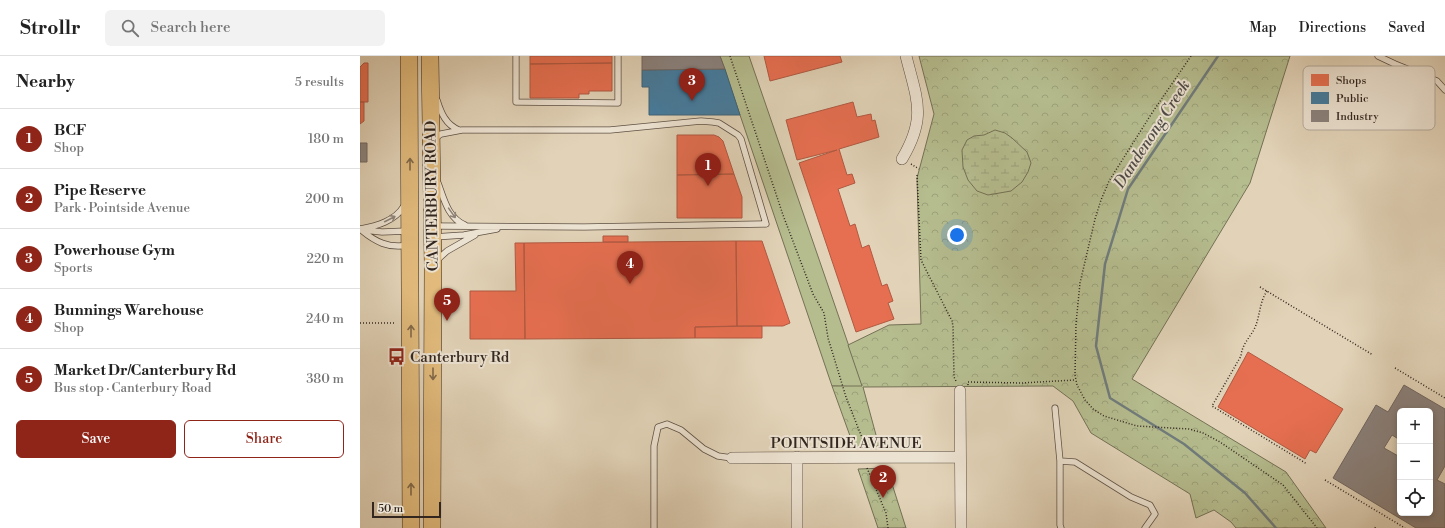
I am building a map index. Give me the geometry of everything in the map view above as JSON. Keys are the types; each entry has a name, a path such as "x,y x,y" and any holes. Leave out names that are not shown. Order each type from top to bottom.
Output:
{"main road":[{"name":"CANTERBURY ROAD","path":"409,56 411,528"},
{"name":"CANTERBURY ROAD","path":"432,528 433,59"},
{"path":"410,238 433,232"}],"street":[{"path":"902,159 913,139 919,117 917,101 906,56"},
{"path":"959,386 961,528"},
{"path":"797,457 797,528"},
{"name":"POINTSIDE AVENUE","path":"732,458 960,457"}],"lane":[{"path":"516,56 516,102 618,103 618,56"},
{"path":"1378,56 1400,66"},
{"path":"433,59 440,111 449,124 462,130"},
{"path":"1435,80 1445,90"},
{"path":"432,141 441,134 462,130 610,130 701,121 719,123 740,139 766,224 509,227 467,226 433,232"},
{"path":"432,169 452,215 467,226"},
{"path":"360,229 376,225 395,217 401,212 410,196"},
{"path":"433,232 464,236 509,227"},
{"path":"360,229 370,238 381,244 395,246 410,238"},
{"path":"360,229 410,238"},
{"path":"433,264 447,251 483,232"},
{"path":"1056,408 1060,461 1061,528"},
{"path":"654,528 654,446 658,427 667,424 681,430 704,449 718,456 732,458"},
{"path":"1060,461 1074,462 1131,497 1150,505 1155,514 1145,528"}],"path":[{"path":"730,56 786,222 813,294 824,313 828,338 846,397 866,447"},
{"path":"1191,56 1152,113 1109,181 1101,200 1080,283 1076,324 1076,380 1085,400 1094,410 1104,416 1136,426 1189,429 1203,433 1220,442 1283,485 1317,528"},
{"path":"917,175 921,260 952,321 954,379 959,386 968,390 968,382 1028,383 1076,380"},
{"path":"1260,287 1373,355"},
{"path":"1267,291 1263,297 1256,326 1242,348 1241,356 1212,406 1307,464"},
{"path":"360,323 396,323"},
{"path":"1395,368 1445,398"},
{"path":"867,466 886,513 888,528"},
{"path":"1325,480 1405,528"}],"green space":[{"path":"720,56 749,56 863,387 832,386"},
{"path":"919,56 1290,56 1250,183 1132,379 1286,472 1326,528 1236,528 1231,522 1214,510 1196,518 1190,494 1091,433 1073,401 1053,386 863,387 879,446 854,447 832,386 862,386 848,345 889,325 921,324 917,178 934,114"},
{"path":"995,130 1005,133 1012,138 1027,152 1031,163 1022,182 1011,191 988,195 977,191 968,180 963,167 962,150 967,140 974,136 984,135"},
{"path":"887,468 906,528 878,528 858,469"}],"building: Shops":[{"path":"530,56 612,56 612,63 530,64"},
{"path":"764,56 840,56 842,62 770,81"},
{"path":"364,63 368,63 368,102 360,102 360,67"},
{"path":"612,63 612,91 589,91 589,94 579,94 579,98 530,98 530,64"},
{"path":"360,102 364,102 364,121 360,124"},
{"path":"853,102 857,117 871,114 872,121 875,120 879,137 839,149 847,175 852,174 855,183 838,189 850,226 855,224 862,248 869,245 882,286 887,284 893,301 888,303 894,319 856,332 799,163 837,150 797,160 786,120"},
{"path":"677,135 714,135 719,137 723,141 734,174 677,175"},
{"path":"734,174 742,197 742,218 677,218 677,175"},
{"path":"603,236 628,236 628,242 603,242"},
{"path":"736,241 737,326 695,327 695,338 525,339 524,243"},
{"path":"736,241 762,241 790,323 783,326 737,326"},
{"path":"515,243 524,243 525,339 470,339 470,291 516,291"},
{"path":"762,326 762,338 695,338 695,327"},
{"path":"1248,352 1343,409 1316,453 1310,450 1305,459 1218,407"}],"building: Public":[{"path":"725,69 740,115 649,115 649,87 642,87 642,70"}],"building: Industry":[{"path":"642,56 720,56 725,69 642,70"},
{"path":"360,143 367,143 367,162 360,162"},
{"path":"1404,385 1445,409 1445,466 1437,480 1445,484 1445,528 1416,528 1333,478 1376,405 1388,412"}],"waterway":[{"name":"Dandenong Creek","path":"1218,56 1128,189 1105,264 1096,346 1110,398 1184,444 1245,493 1276,528"}],"place":[{"name":"Powerhouse Gym","path":"692,101"},
{"name":"BCF","path":"708,186"},
{"name":"Bunnings Warehouse","path":"630,284"},
{"name":"Market Dr/Canterbury Rd","path":"447,321"},
{"name":"Canterbury Rd","path":"397,357"},
{"name":"Pipe Reserve","path":"883,498"}]}
